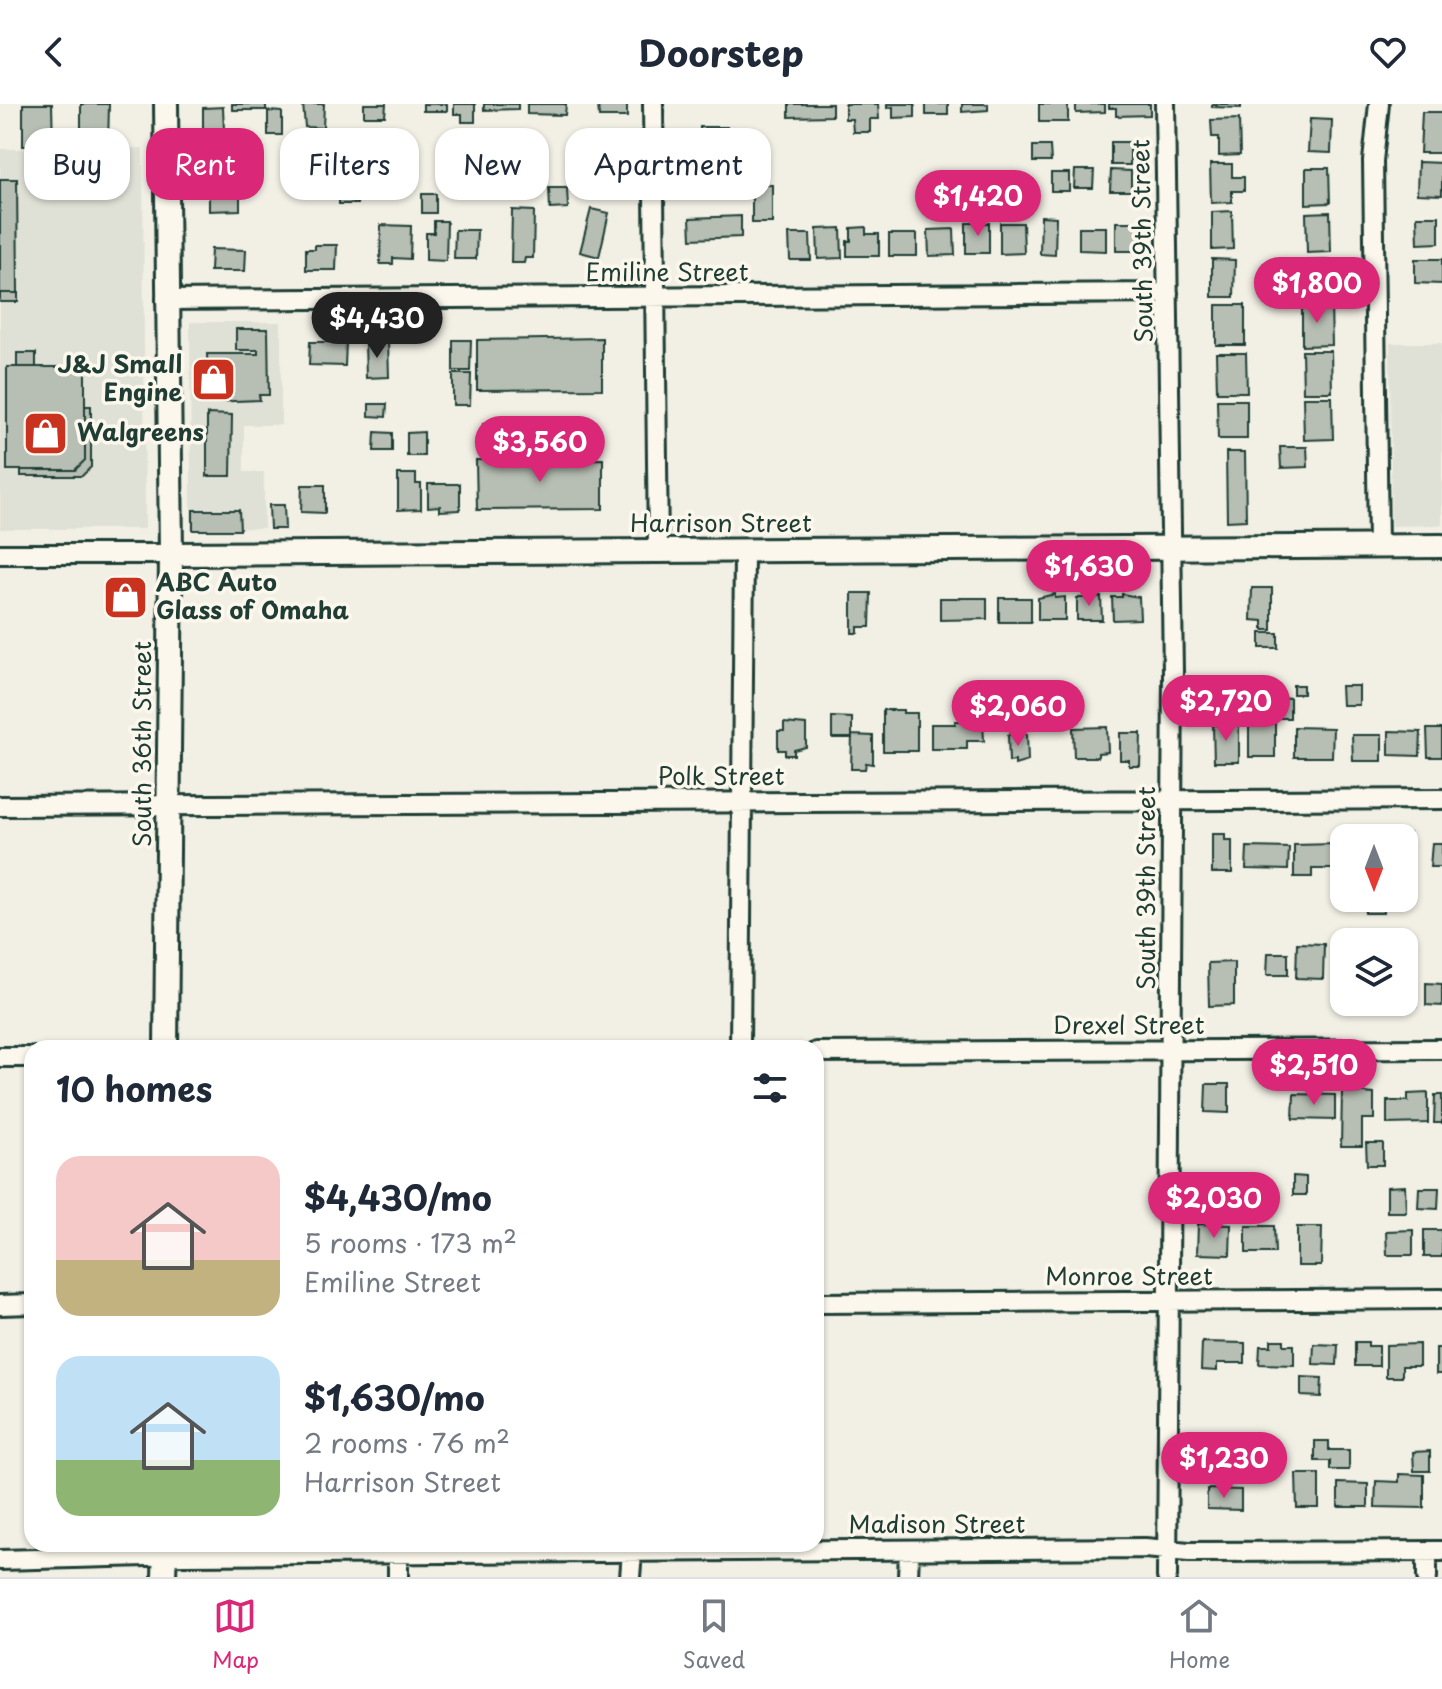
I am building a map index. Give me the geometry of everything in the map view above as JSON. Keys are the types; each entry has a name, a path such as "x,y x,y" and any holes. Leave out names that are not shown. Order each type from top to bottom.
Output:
{"main road":[{"name":"South 36th Street","path":"166,104 171,554 166,1040"},
{"name":"Harrison Street","path":"171,554 1442,546"}],"street":[{"path":"653,104 658,550"},
{"name":"South 39th Street","path":"1165,104 1172,800 1167,1577"},
{"path":"1378,546 1373,161 1379,104"},
{"name":"Emiline Street","path":"166,300 1168,293"},
{"path":"740,1040 744,550"},
{"name":"Harrison Street","path":"0,554 171,554"},
{"name":"Polk Street","path":"0,806 1442,799"},
{"name":"Drexel Street","path":"824,1052 1442,1049"},
{"path":"0,1057 24,1057"},
{"name":"Monroe Street","path":"824,1303 1442,1299"},
{"path":"0,1305 24,1304"},
{"name":"Madison Street","path":"824,1549 1434,1551"},
{"path":"908,1577 909,1550"},
{"path":"1427,1577 1434,1551"},
{"path":"630,1577 632,1552"},
{"name":"Madison Street","path":"0,1560 632,1552"},
{"path":"398,1553 398,1577"}],"shaded area":[{"path":"130,148 143,148 145,529 0,529 0,149 24,149 24,200 130,200"},
{"path":"190,322 281,322 281,425 244,425 244,472 264,472 264,528 191,529"},
{"path":"1390,343 1442,343 1442,525 1391,526"}],"building":[{"path":"23,104 52,104 53,128 24,128 23,146"},
{"path":"81,104 109,104 108,128 81,128"},
{"path":"232,104 266,104 266,110 232,110"},
{"path":"303,104 324,104 323,128 305,127"},
{"path":"364,104 386,104 385,116 364,116"},
{"path":"423,104 447,104 447,111 423,111"},
{"path":"454,104 475,104 475,122 462,122 462,114 454,114"},
{"path":"484,104 518,104 518,109 484,110"},
{"path":"527,104 566,104 565,115 527,114"},
{"path":"598,104 627,104 627,117 599,117"},
{"path":"789,104 832,104 832,116 789,117"},
{"path":"845,104 878,104 879,119 870,119 870,132 853,132 852,119 845,119"},
{"path":"887,104 915,104 915,117 893,118 893,107 887,108"},
{"path":"926,104 948,104 948,115 926,115"},
{"path":"962,104 988,104 988,110 962,112"},
{"path":"1039,104 1068,104 1068,122 1039,122"},
{"path":"1076,104 1105,104 1105,112 1076,113"},
{"path":"1109,104 1150,104 1150,115 1116,116 1116,108 1109,108"},
{"path":"1212,104 1241,104 1241,108 1212,107"},
{"path":"223,107 224,128 203,128 203,108"},
{"path":"268,111 282,112 280,135 268,135"},
{"path":"1422,112 1442,112 1442,153 1420,153"},
{"path":"1239,119 1240,155 1219,156 1219,137 1212,137 1211,120"},
{"path":"1310,119 1332,120 1331,153 1308,152"},
{"path":"1111,142 1130,142 1130,165 1111,165"},
{"path":"1033,146 1050,146 1051,162 1033,162"},
{"path":"1418,162 1442,163 1442,195 1417,194"},
{"path":"1210,164 1232,164 1232,177 1244,177 1244,191 1232,191 1232,202 1211,203"},
{"path":"1306,168 1329,168 1330,203 1306,204"},
{"path":"1075,170 1094,170 1093,188 1074,188"},
{"path":"1111,170 1131,171 1131,191 1110,191"},
{"path":"1051,173 1069,173 1069,191 1051,191"},
{"path":"0,179 17,179 18,293 0,293"},
{"path":"992,181 1011,181 1010,202 991,201"},
{"path":"960,184 981,185 981,204 959,203"},
{"path":"772,185 772,223 752,223 752,200 771,200"},
{"path":"549,188 565,188 568,208 550,209"},
{"path":"422,194 435,194 436,213 422,213"},
{"path":"940,195 941,213 929,213 929,196"},
{"path":"209,200 240,200 240,210 209,211"},
{"path":"339,200 357,200 357,204 339,204"},
{"path":"591,209 609,213 599,257 580,252"},
{"path":"512,210 534,211 533,258 525,258 524,263 511,263"},
{"path":"1232,211 1233,249 1212,250 1212,212"},
{"path":"1330,212 1331,252 1307,253 1306,213"},
{"path":"741,216 741,237 691,239 690,218"},
{"path":"1041,216 1056,217 1055,255 1040,254"},
{"path":"1417,216 1439,216 1439,243 1418,244"},
{"path":"434,221 447,221 446,261 426,260 426,233 434,233"},
{"path":"1116,222 1139,222 1139,251 1116,251"},
{"path":"966,223 989,223 989,253 966,253"},
{"path":"1000,223 1023,223 1024,253 1000,254"},
{"path":"381,225 411,226 410,259 393,258 393,264 380,264"},
{"path":"866,227 866,234 879,234 879,256 847,256 851,228"},
{"path":"1079,227 1106,227 1106,251 1079,250"},
{"path":"841,228 842,258 818,259 817,229"},
{"path":"954,229 955,255 929,256 928,230"},
{"path":"455,230 477,230 476,259 454,259"},
{"path":"789,234 810,234 811,260 790,260"},
{"path":"889,234 917,234 917,256 889,256"},
{"path":"315,245 337,245 336,270 306,270 306,249 315,249"},
{"path":"211,249 246,250 245,271 210,271"},
{"path":"1212,259 1235,260 1234,297 1212,297"},
{"path":"1415,259 1442,259 1442,284 1415,283"},
{"path":"1329,260 1330,297 1306,297 1305,261"},
{"path":"0,293 18,293 18,302 0,302"},
{"path":"1331,303 1332,345 1302,346 1302,304"},
{"path":"1216,305 1245,305 1245,345 1216,345"},
{"path":"236,329 268,329 269,395 259,395 260,400 209,402 207,354 258,354 258,350 236,350"},
{"path":"602,338 602,389 477,390 477,340"},
{"path":"453,340 471,340 470,371 453,371"},
{"path":"388,341 389,377 366,378 365,342"},
{"path":"310,342 346,342 345,366 309,365"},
{"path":"1302,351 1331,351 1332,392 1303,392"},
{"path":"17,353 36,353 36,367 17,367"},
{"path":"1216,353 1246,353 1247,392 1217,392"},
{"name":"Walgreens","path":"7,367 85,367 85,460 75,470 7,470"},
{"path":"453,374 471,374 470,405 453,405"},
{"path":"1303,397 1332,397 1333,439 1304,440"},
{"path":"1217,400 1247,400 1247,439 1218,439"},
{"path":"369,404 387,404 386,417 369,416"},
{"path":"85,406 91,406 91,467 82,476 21,476 21,470 75,470 85,460"},
{"path":"207,414 232,415 231,476 207,476"},
{"path":"483,424 499,424 499,444 482,444"},
{"path":"375,432 392,433 392,451 374,451"},
{"path":"424,432 424,456 407,456 407,433"},
{"path":"1280,447 1307,447 1308,467 1281,468"},
{"path":"1226,452 1245,452 1246,520 1227,521"},
{"path":"603,459 603,509 477,510 476,460"},
{"path":"398,474 416,474 416,484 421,484 421,509 398,510"},
{"path":"428,484 460,484 460,510 440,511 440,506 428,507"},
{"path":"302,485 325,485 325,513 301,512"},
{"path":"269,505 284,505 285,529 270,529"},
{"path":"193,510 239,510 240,530 193,530"},
{"path":"1252,588 1272,588 1272,630 1263,630 1263,621 1251,620"},
{"path":"852,593 871,593 870,627 858,627 858,633 852,633"},
{"path":"1055,594 1055,598 1065,597 1065,620 1038,620 1038,598"},
{"path":"1122,594 1139,597 1140,619 1113,620 1112,597 1122,597"},
{"path":"1086,595 1101,597 1102,620 1077,620 1077,598 1086,598"},
{"path":"940,598 987,598 987,619 940,620"},
{"path":"999,598 1031,598 1031,622 999,622"},
{"path":"1260,633 1278,633 1278,648 1260,648"},
{"path":"993,682 993,704 969,705 968,683"},
{"path":"1293,685 1303,685 1303,694 1293,694"},
{"path":"1341,686 1359,686 1359,705 1342,705"},
{"path":"1277,697 1290,698 1290,718 1277,718"},
{"path":"998,703 1008,703 1009,728 996,728"},
{"path":"883,710 917,713 917,751 883,751"},
{"path":"832,717 852,718 852,738 832,738"},
{"path":"955,721 983,721 984,741 967,741 967,749 931,749 931,724 955,724"},
{"path":"784,723 806,725 806,747 794,750 794,755 785,755 785,750 778,750 778,731 784,731"},
{"path":"1249,723 1275,723 1275,757 1249,757"},
{"path":"1213,725 1239,725 1239,762 1214,762"},
{"path":"1107,727 1108,752 1098,753 1098,757 1074,757 1073,728"},
{"path":"1294,727 1333,728 1332,757 1294,757"},
{"path":"1427,729 1442,729 1442,757 1428,757"},
{"path":"1389,731 1421,732 1420,756 1389,755"},
{"path":"1019,732 1027,734 1028,761 1015,765 1015,761 1009,762 1008,735"},
{"path":"1120,733 1141,733 1140,766 1129,766 1129,760 1120,760"},
{"path":"852,735 873,736 873,764 866,763 865,769 851,769"},
{"path":"1352,735 1382,735 1382,761 1353,761"},
{"path":"1212,834 1225,834 1225,840 1232,840 1232,873 1212,873"},
{"path":"1432,843 1442,843 1442,867 1430,867"},
{"path":"1330,844 1330,869 1312,869 1312,877 1294,877 1294,845"},
{"path":"1247,847 1289,848 1288,870 1246,869"},
{"path":"1297,943 1324,944 1323,979 1296,978"},
{"path":"1268,953 1288,953 1288,975 1267,975"},
{"path":"1234,962 1234,1005 1209,1006 1208,963"},
{"path":"1426,983 1442,984 1442,1006 1426,1005"},
{"path":"1206,1084 1229,1084 1229,1113 1205,1112"},
{"path":"1342,1091 1374,1094 1374,1119 1362,1119 1362,1146 1341,1146"},
{"path":"1428,1093 1428,1123 1387,1124 1387,1101 1408,1101 1408,1094"},
{"path":"1294,1094 1335,1095 1335,1120 1293,1119"},
{"path":"1435,1095 1442,1095 1442,1123 1434,1123"},
{"path":"1366,1143 1383,1143 1383,1165 1367,1165"},
{"path":"1293,1176 1306,1177 1306,1195 1293,1195"},
{"path":"1405,1186 1406,1212 1387,1212 1387,1187"},
{"path":"1419,1188 1439,1188 1438,1209 1418,1208"},
{"path":"1198,1224 1231,1225 1230,1255 1197,1254"},
{"path":"1246,1226 1274,1226 1275,1253 1246,1253"},
{"path":"1297,1227 1322,1227 1321,1266 1297,1266"},
{"path":"1413,1230 1413,1255 1387,1255 1386,1231"},
{"path":"1424,1230 1442,1230 1442,1257 1424,1257"},
{"path":"1271,1340 1284,1340 1284,1345 1294,1345 1294,1365 1259,1364 1260,1346 1271,1346"},
{"path":"1202,1342 1245,1343 1245,1363 1217,1363 1217,1371 1201,1370"},
{"path":"1355,1342 1379,1346 1379,1366 1355,1366"},
{"path":"1314,1344 1338,1345 1337,1365 1313,1364"},
{"path":"1419,1344 1419,1366 1402,1366 1402,1377 1386,1377 1386,1345"},
{"path":"1436,1348 1442,1348 1442,1374 1436,1374"},
{"path":"1301,1377 1322,1378 1321,1397 1301,1396"},
{"path":"1218,1435 1245,1435 1246,1460 1254,1460 1254,1475 1219,1476"},
{"path":"1315,1441 1329,1441 1329,1450 1349,1450 1349,1470 1330,1470 1330,1461 1315,1461"},
{"path":"1430,1451 1430,1471 1414,1471 1413,1452"},
{"path":"1296,1474 1319,1474 1319,1508 1297,1508"},
{"path":"1399,1474 1424,1475 1424,1508 1375,1507 1376,1481 1399,1482"},
{"path":"1338,1483 1368,1484 1368,1507 1338,1507"},
{"path":"1207,1489 1241,1490 1241,1510 1207,1509"}],"place":[{"name":"J&J Small Engine","path":"213,379"},
{"name":"Walgreens","path":"46,433"},
{"name":"ABC Auto Glass of Omaha","path":"125,597"}]}
